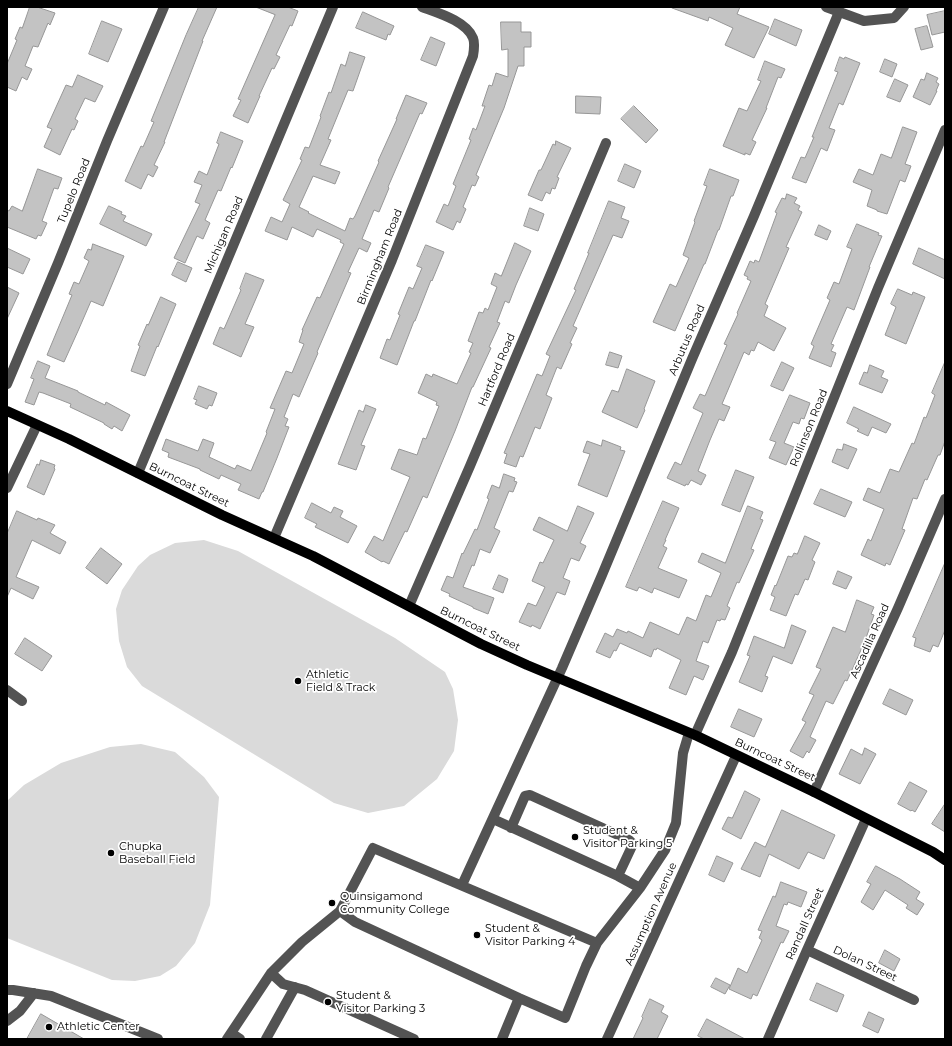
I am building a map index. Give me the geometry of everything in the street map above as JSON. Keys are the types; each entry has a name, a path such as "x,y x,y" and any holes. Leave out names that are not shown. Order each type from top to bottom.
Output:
{"main road":[{"name":"Burncoat Street","path":"7,411 69,439 222,515 313,556 481,644 527,665 692,734 814,792 933,852 945,860"}],"street":[{"name":"Tupelo Road","path":"7,384 164,7"},
{"name":"Michigan Road","path":"138,473 333,7"},
{"name":"Birmingham Road","path":"274,538 392,260 473,56 473,38 465,28 452,19 422,7"},
{"path":"826,7 864,21 894,18 904,7"},
{"name":"Arbutus Road","path":"462,885 558,678 839,12"},
{"name":"Rollinson Road","path":"519,998 565,1018 597,943 640,888 666,850 676,823 682,753 734,645 878,288 945,130"},
{"name":"Hartford Road","path":"409,606 472,462 606,143"},
{"path":"7,488 37,424"},
{"name":"Ascadilla Road","path":"814,792 898,608 945,499"},
{"path":"7,690 22,701"},
{"name":"Assumption Avenue","path":"608,1039 736,756"},
{"path":"511,828 525,796 530,795 629,840 632,844 618,876"},
{"name":"Randall Street","path":"768,1039 866,818"},
{"path":"493,819 618,876 640,888"},
{"path":"240,1039 229,1036 271,973 302,942 340,911 373,848 597,943"},
{"path":"340,911 355,922 519,998 502,1039"},
{"name":"Dolan Street","path":"807,950 914,1000"},
{"path":"271,973 283,984 305,990 414,1039"},
{"path":"266,1039 295,987"},
{"path":"7,990 51,996 158,1039"},
{"path":"7,1021 20,1011 34,993"}],"shaded area":[{"name":"Athletic Field & Track","path":"204,540 238,551 395,638 445,672 453,689 458,720 454,751 437,779 404,806 368,813 334,803 142,686 127,667 119,641 116,609 122,590 138,566 150,555 175,543"},
{"name":"Chupka Baseball Field","path":"141,744 175,752 204,777 219,797 210,905 195,943 176,966 160,976 135,981 112,980 7,938 7,801 24,785 61,763 110,747"}],"building":[{"path":"30,7 37,7 55,13 50,25 48,23 38,47 33,46 25,66 32,69 27,80 22,77 16,91 7,87 7,64 17,40 15,39 20,27 22,28"},
{"path":"199,7 217,7 202,41 165,142 154,165 158,167 153,177 148,174 141,189 125,181 154,122 151,121"},
{"path":"256,7 288,7 298,11 292,26 290,25 276,55 280,57 274,69 272,68 248,123 233,116 241,100 238,99 275,15"},
{"path":"672,7 740,7 737,14 769,27 754,58 725,45 733,28 709,17 708,21"},
{"path":"945,11 945,32 932,35 927,15"},
{"path":"363,12 394,26 390,35 388,34 386,40 356,28"},
{"path":"775,19 802,30 796,46 769,34"},
{"path":"102,21 122,29 108,62 89,54"},
{"path":"501,22 521,22 521,32 531,32 531,47 524,47 524,66 518,66 504,108 476,175 479,177 475,186 472,185 463,207 466,209 460,223 457,221 453,230 436,222 444,204 448,206 456,186 453,184 471,140 469,139 473,128 476,130 485,106 482,106 489,85 492,86 496,73 508,77 508,49 502,50"},
{"path":"927,26 933,47 921,50 915,29"},
{"path":"431,37 445,43 436,66 421,60"},
{"path":"350,52 365,57 353,91 348,90 328,139 331,140 320,165 340,172 335,184 313,176 299,207 309,212 308,213 345,231 350,218 353,219 355,216 406,95 427,103 422,114 420,113 388,187 389,188 379,212 374,210 362,239 371,243 367,252 359,248 348,272 351,273 299,397 293,394 284,417 288,419 285,426 289,427 259,499 238,490 241,484 221,475 219,479 200,469 168,457 169,453 162,450 166,439 198,451 203,439 214,443 209,457 235,469 237,465 251,471 267,433 266,432 275,409 270,408 286,371 292,373 304,344 299,342 302,330 317,297 320,298 344,244 340,242 341,240 317,229 313,237 292,227 287,240 265,231 271,217 282,222 290,204 283,200 302,160 300,159 305,147 309,148 329,92 331,93 341,64 345,66"},
{"path":"840,57 844,59 845,57 860,63 843,105 839,103 829,128 835,130 827,151 821,148 806,183 792,178 801,157 805,158 814,137 812,137 838,72 835,71"},
{"path":"885,59 897,64 892,77 880,72"},
{"path":"765,61 785,69 781,78 778,77 767,108 752,140 756,142 750,155 745,153 745,155 723,146 739,108 747,111 761,81 758,80"},
{"path":"927,73 938,78 936,82 939,84 930,105 913,97 921,79 924,80"},
{"path":"78,75 103,86 95,102 85,98 75,119 78,121 74,130 72,129 60,155 44,147 52,129 47,127 66,85 72,87"},
{"path":"895,79 908,85 900,102 887,97"},
{"path":"576,96 601,97 600,114 576,113"},
{"path":"634,106 658,130 646,143 621,119"},
{"path":"903,127 917,132 905,164 911,166 905,182 900,180 887,214 867,206 872,190 853,182 859,169 873,175 881,154 891,158"},
{"path":"221,132 243,141 221,191 218,190 205,220 210,223 203,239 197,236 185,263 174,258 200,204 195,202 202,185 194,182 199,171 207,175 219,144 217,143"},
{"path":"556,141 571,148 557,177 559,178 555,189 552,188 550,194 546,192 542,201 528,195 539,170 541,170 553,144 555,145"},
{"path":"625,164 641,171 634,188 618,181"},
{"path":"38,169 62,178 58,189 54,188 42,221 47,223 41,236 38,235 36,239 7,227 7,210 9,211 12,206 22,211"},
{"path":"710,169 739,180 733,196 731,196 705,264 675,331 653,322 670,284 676,287 689,258 683,255 707,186 704,185"},
{"path":"787,194 797,198 794,203 800,206 798,210 802,212 786,247 789,248 765,304 768,306 764,316 786,328 774,351 758,342 754,351 751,350 749,355 744,352 722,404 730,407 724,421 719,419 698,471 706,475 701,485 691,480 688,485 686,484 685,486 667,478 675,462 681,465 703,413 693,408 700,394 705,396 727,345 724,344 751,281 744,275 750,261 754,263 755,260 759,262 777,213 775,212 782,198 785,199"},
{"path":"609,201 625,207 621,218 629,221 622,238 613,235 573,326 577,328 570,343 572,344 561,369 557,367 546,395 552,398 540,429 535,427 523,457 520,456 516,467 504,463 507,454 504,453 537,374 542,376 550,356 546,354 576,290 574,289"},
{"path":"109,206 122,212 121,214 126,216 123,221 152,234 146,246 100,224"},
{"path":"530,208 544,214 538,231 524,226"},
{"path":"857,224 879,233 878,235 882,236 854,310 847,307 831,344 834,345 831,351 836,353 831,367 809,358 814,346 811,344 830,300 827,298 834,282 839,284 852,249 847,247"},
{"path":"819,225 831,231 827,240 815,235"},
{"path":"515,243 531,251 509,303 505,301 497,322 500,323 489,347 491,348 472,387 427,498 423,496 407,532 405,531 389,564 383,561 382,562 365,552 374,536 383,541 410,477 391,469 399,449 417,455 423,438 426,439 439,406 436,405 437,402 418,393 426,374 432,377 433,374 457,384 471,353 469,352 473,343 468,341 479,312 483,313 485,308 488,310 497,287 491,284 495,273 501,276"},
{"path":"93,244 124,256 103,306 91,301 64,362 47,355 72,295 69,294 74,282 79,284 89,261 84,258 88,249 91,250"},
{"path":"426,245 444,252 432,281 431,280 397,365 380,358 387,339 390,340 400,315 398,314 409,287 413,289 422,268 417,266"},
{"path":"7,248 30,259 23,274 7,267"},
{"path":"919,248 945,260 945,279 913,264"},
{"path":"178,262 192,268 186,282 172,275"},
{"path":"246,273 264,280 245,324 254,327 241,357 213,344 220,327 224,329 241,290 240,289"},
{"path":"7,287 19,293 7,319"},
{"path":"898,289 912,295 913,292 925,297 906,344 885,335 896,307 891,304"},
{"path":"161,297 176,304 145,376 131,371 140,346 138,345"},
{"path":"610,352 622,356 618,368 606,365"},
{"path":"38,361 50,366 45,378 78,391 105,405 106,402 130,415 122,431 114,426 112,429 104,423 70,407 71,404 43,393 39,392 34,405 25,402 34,379 31,378"},
{"path":"782,362 794,368 783,391 771,386"},
{"path":"945,362 945,441 940,455 938,455 927,480 925,479 917,499 913,498 902,529 905,530 890,565 886,563 885,566 861,555 868,539 871,541 884,509 863,500 868,488 880,493 890,469 899,472 912,443 914,444 924,417 926,418 935,395 932,393"},
{"path":"870,365 884,371 881,377 888,380 882,393 859,384 864,372 867,373"},
{"path":"627,369 655,381 637,428 602,412 612,390 618,392"},
{"path":"199,386 217,393 212,406 209,405 207,409 195,404 197,400 194,399"},
{"path":"790,395 810,403 804,419 801,418 799,424 793,422 784,443 794,447 786,465 769,458 776,442 770,440"},
{"path":"366,405 376,409 361,445 365,446 356,470 338,464 359,410 363,412"},
{"path":"854,407 891,424 886,433 872,427 868,436 857,431 859,429 847,423"},
{"path":"603,440 621,447 620,450 625,451 607,497 578,485 590,454 583,452 587,441 601,446"},
{"path":"844,444 857,449 848,469 832,462 837,449 842,450"},
{"path":"41,460 55,465 55,469 44,495 27,487 37,464 39,465"},
{"path":"736,470 754,477 740,512 722,505"},
{"path":"504,474 515,478 514,481 517,482 513,492 509,491 494,528 500,531 490,553 480,549 474,566 472,565 463,587 494,598 488,614 449,596 450,594 441,590 447,576 453,578 462,553 463,554 475,529 477,530 489,499 487,498 492,485 499,488"},
{"path":"821,489 852,502 845,517 814,504"},
{"path":"663,501 679,508 665,540 663,546 667,548 658,568 687,580 679,598 654,588 652,593 639,587 637,591 626,587"},
{"path":"312,503 331,513 334,507 343,511 340,517 357,526 348,543 315,527 317,524 305,518"},
{"path":"578,506 594,513 580,543 586,546 579,561 571,558 563,578 570,581 565,595 557,592 540,629 532,625 531,627 519,622 528,603 536,606 545,587 532,581 540,562 543,563 554,540 533,530 539,517 567,531"},
{"path":"748,506 763,512 760,519 763,520 751,549 754,550 739,583 737,582 727,606 730,608 725,620 717,620 708,643 703,641 696,661 709,666 703,680 694,676 686,695 669,688 681,660 657,648 656,650 654,649 651,657 620,643 610,658 596,652 605,633 613,637 617,629 627,633 628,631 643,638 650,622 679,635 687,617 696,621 706,595 711,597 721,573 698,562 702,553 725,563"},
{"path":"17,511 37,520 38,518 55,525 50,533 66,542 60,554 32,540 16,577 39,587 33,599 11,588 7,597 7,534"},
{"path":"805,536 820,543 812,560 815,562 808,580 805,579 798,595 795,594 786,616 770,610 775,597 771,595 788,556 792,557 794,553 797,554"},
{"path":"101,548 122,564 107,584 86,568"},
{"path":"945,563 945,630 938,647 933,645 930,652 914,646 916,638 913,637"},
{"path":"838,571 852,577 846,589 833,584"},
{"path":"499,575 508,579 503,593 493,589"},
{"path":"857,600 874,607 871,614 874,615 865,641 847,681 845,680 833,704 826,701 810,737 816,740 809,753 807,751 803,758 790,751 806,722 802,720 814,695 809,693 821,669 816,667 833,627 845,632"},
{"path":"792,625 806,631 792,664 773,656 765,676 768,677 762,692 739,682 750,656 747,655 754,636 784,648"},
{"path":"25,638 52,656 42,671 15,654"},
{"path":"890,689 913,700 906,715 883,704"},
{"path":"739,709 762,719 754,737 731,727"},
{"path":"865,748 876,754 860,784 839,774 851,749 862,755"},
{"path":"910,782 927,791 915,812 898,804"},
{"path":"745,791 760,799 741,839 722,829 728,817 732,818"},
{"path":"945,804 945,832 932,824"},
{"path":"782,810 835,835 824,859 808,852 799,869 769,854 760,877 741,869 755,842 765,847"},
{"path":"717,856 733,863 724,882 709,875"},
{"path":"876,866 920,892 916,899 924,904 917,915 906,908 908,905 885,890 873,910 861,902 871,884 867,882"},
{"path":"781,882 807,892 801,907 788,902 787,905 784,904 776,926 789,931 783,943 781,942 757,996 753,994 751,999 729,989 738,968 747,973 762,940 759,938 762,931 758,930"},
{"path":"885,950 900,959 894,971 879,963"},
{"path":"716,978 730,985 725,994 711,987"},
{"path":"817,983 844,995 837,1012 810,1000"},
{"path":"650,999 664,1006 661,1012 668,1016 657,1039 633,1039 643,1018 642,1017"},
{"path":"869,1012 884,1019 878,1033 863,1026"},
{"name":"Athletic Center","path":"41,1014 84,1039 27,1039"},
{"path":"707,1019 745,1039 704,1039 698,1036"}],"place":[{"name":"Athletic Field & Track","path":"298,681"},
{"name":"Student & Visitor Parking 5","path":"575,837"},
{"name":"Chupka Baseball Field","path":"111,853"},
{"name":"Quinsigamond Community College","path":"332,903"},
{"name":"Student & Visitor Parking 4","path":"477,935"},
{"name":"Student & Visitor Parking 3","path":"328,1002"},
{"name":"Athletic Center","path":"49,1027"}]}
